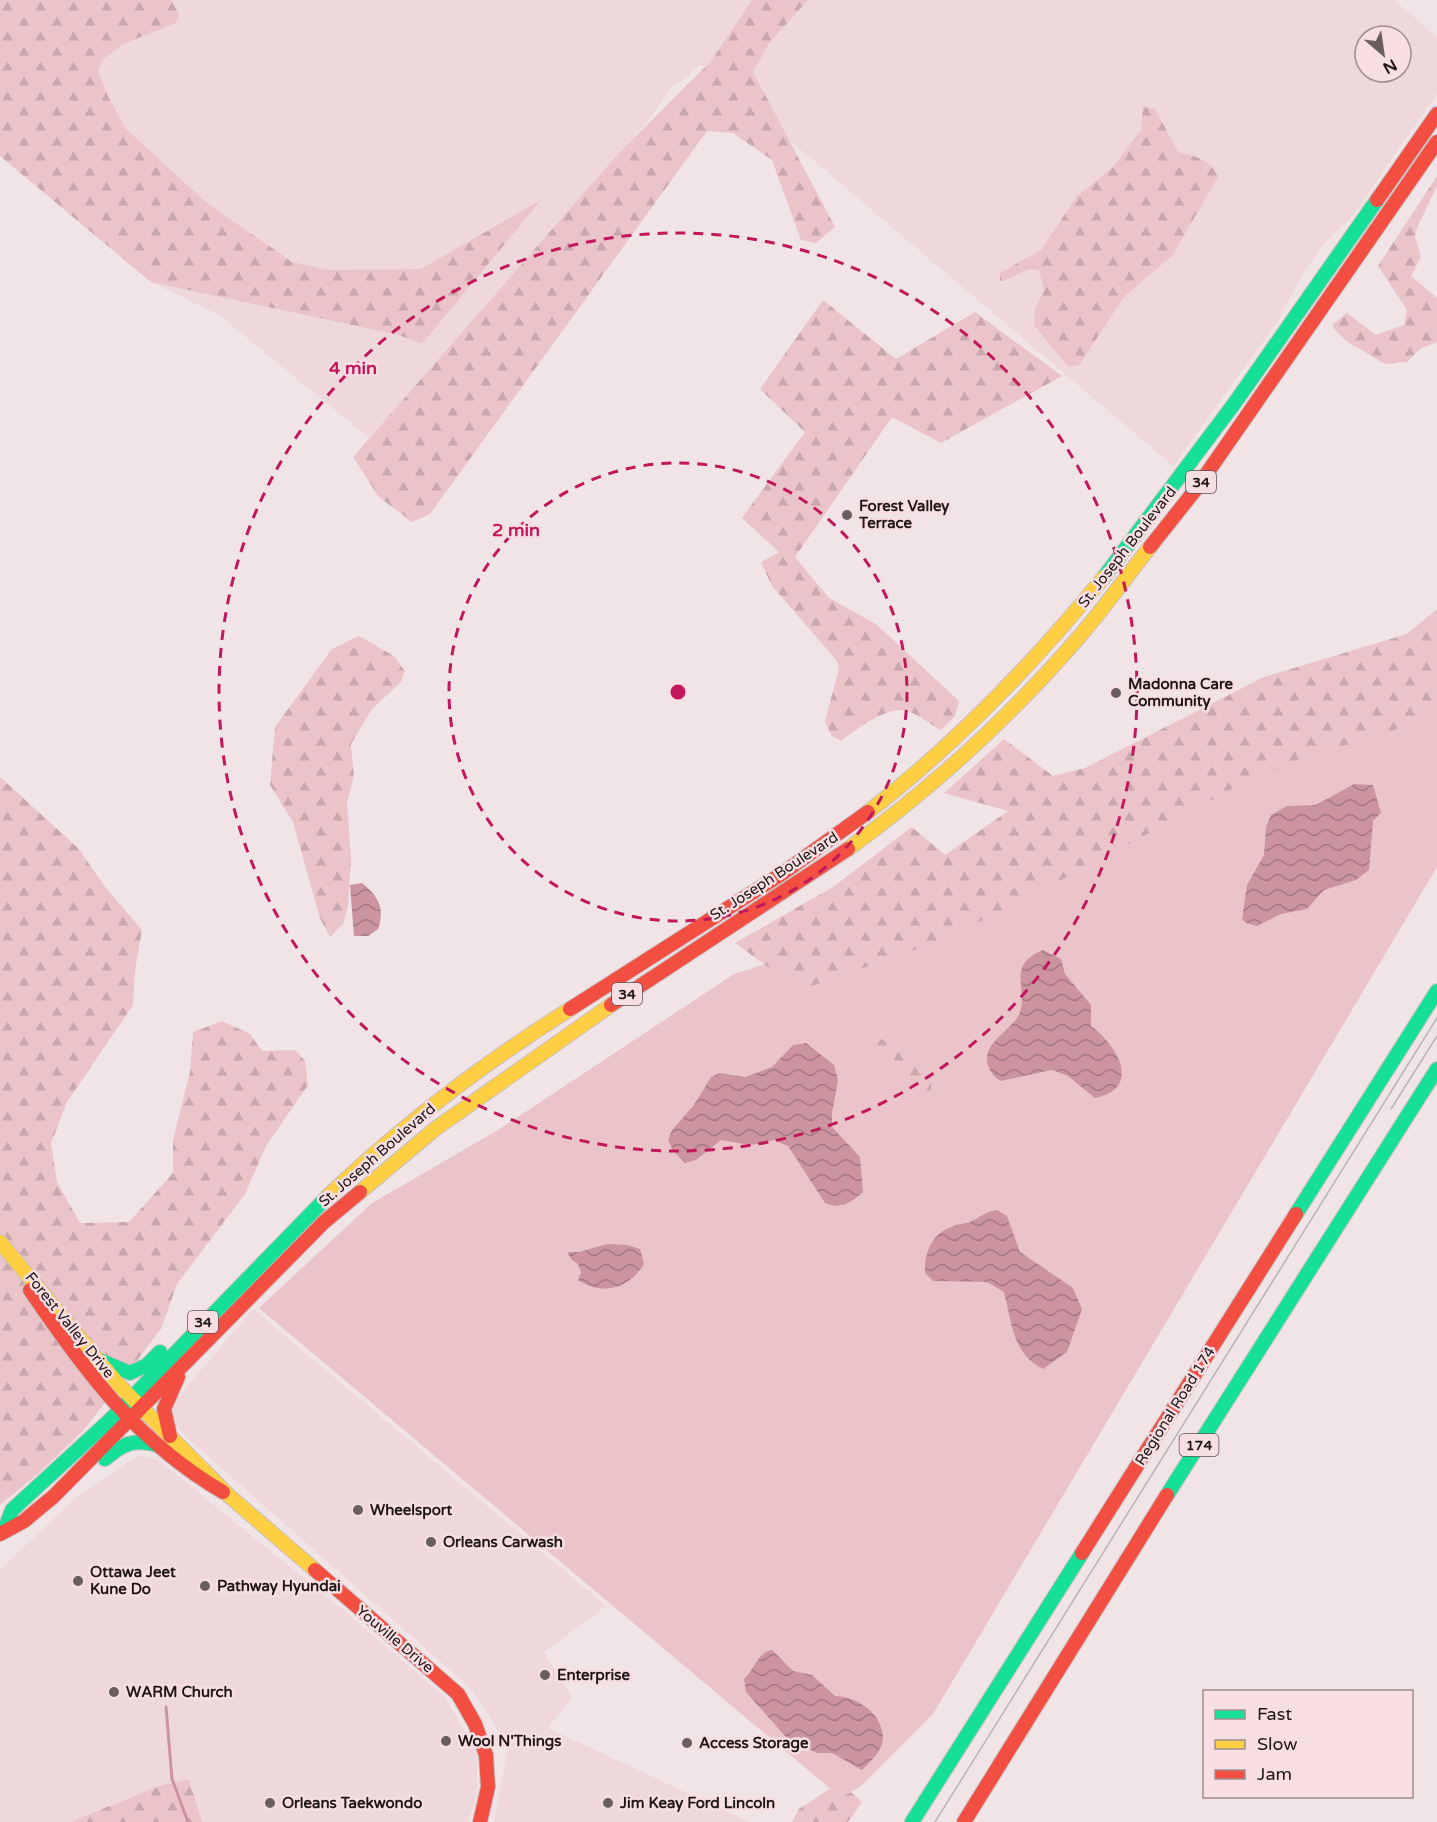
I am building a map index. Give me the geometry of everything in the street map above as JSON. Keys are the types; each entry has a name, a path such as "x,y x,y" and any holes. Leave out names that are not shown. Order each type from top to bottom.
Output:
{"main road":[{"name":"St. Joseph Boulevard","path":"2,1533 12,1510 119,1410 328,1195 421,1114 570,1008 810,855 881,805 983,714 1066,625 1112,569 1256,373 1437,114"},
{"name":"St. Joseph Boulevard","path":"2,1533 24,1521 54,1496 324,1222 435,1129 615,1002 824,866 904,808 995,725 1079,637 1196,489 1437,142"},
{"path":"1256,373 1271,382"},
{"path":"1112,569 1126,579"},
{"name":"Regional Road 174","path":"912,1822 1437,991"},
{"name":"174","path":"964,1822 1126,1559 1437,1069"},
{"path":"97,1359 129,1373 147,1365 307,1205 328,1195"},
{"name":"Forest Valley Drive","path":"0,1243 130,1398 141,1408"},
{"name":"Forest Valley Drive","path":"0,1243 49,1317 119,1410"},
{"path":"170,1436 164,1409 165,1402 187,1361"},
{"name":"Youville Drive","path":"141,1408 212,1476 228,1495 458,1694 480,1730 487,1751 487,1796 480,1822"},
{"name":"Youville Drive","path":"119,1410 198,1479 228,1495"},
{"path":"54,1496 72,1488 121,1444 132,1440 147,1441 157,1445"}],"shaded area":[{"path":"0,0 1394,0 1437,37 1437,94 1351,218 1323,245 1302,275 1278,321 1173,466 700,64 686,78 672,86 651,117 380,447 219,315 151,282 0,156"},
{"path":"253,1309 606,1606 544,1652 572,1698 548,1728 750,1822 494,1822 508,1748 479,1700 467,1685 183,1434 171,1418 175,1401"},
{"path":"138,1455 158,1460 341,1608 444,1696 477,1751 477,1796 468,1822 202,1822 188,1779 159,1786 70,1822 0,1822 0,1570 71,1502"}],"green space":[{"path":"0,0 171,0 179,14 176,23 123,44 102,60 98,71 108,96 126,129 207,203 292,262 329,270 421,269 541,200 422,344 399,335 151,282 0,156"},
{"path":"752,0 808,0 770,42 753,72 835,227 816,243 801,240 772,160 733,133 707,131 430,514 412,522 379,497 353,457 618,154 711,61"},
{"path":"1143,106 1155,109 1178,152 1206,162 1218,177 1172,256 1124,297 1079,365 1068,367 1034,325 1035,309 1044,291 1039,270 1029,269 1004,281 1000,281 1000,273 1041,250 1077,196 1112,168 1141,130"},
{"path":"1437,176 1437,186 1416,230 1415,237 1421,257 1411,276 1437,298 1437,342 1420,349 1407,362 1385,364 1346,341 1333,328 1333,324 1347,313 1376,335 1404,325 1407,310 1378,266"},
{"path":"823,300 896,359 975,312 1062,376 941,443 892,417 795,557 829,598 876,624 959,701 955,716 941,730 908,711 900,710 872,720 841,741 831,735 825,721 839,669 837,661 772,586 761,562 779,552 742,518 805,432 760,389"},
{"path":"1437,609 1437,709 1380,737 1313,753 1226,792 1022,901 938,942 800,990 735,943 833,887 912,827 945,855 1008,811 944,793 1004,739 1053,776 1085,768 1264,677 1407,634"},
{"path":"359,636 394,656 405,671 401,682 372,709 351,744 354,776 347,803 351,859 348,905 343,924 330,937 320,918 293,822 270,785 275,727 332,649"},
{"path":"1437,687 1437,867 933,1714 860,1787 840,1797 259,1308 372,1203 498,1130 734,974 944,907"},
{"path":"0,777 78,848 106,888 142,930 135,970 133,1005 67,1102 51,1143 57,1182 80,1223 129,1222 173,1173 173,1140 190,1072 193,1032 222,1021 250,1034 262,1051 295,1050 305,1061 308,1085 266,1146 245,1194 177,1284 161,1329 84,1430 39,1473 0,1505"},
{"path":"876,1038 892,1044 913,1060 931,1080 931,1091 919,1089 900,1067 880,1052"},
{"path":"189,1779 202,1822 70,1822 159,1786"},
{"path":"830,1789 840,1797 851,1792 862,1802 848,1822 792,1822 799,1809"}],"water":[{"path":"1354,784 1373,785 1381,813 1373,821 1369,870 1356,880 1324,890 1307,909 1281,914 1257,926 1246,923 1242,919 1247,885 1264,855 1266,827 1271,815 1287,806 1316,805"},
{"path":"362,883 373,893 379,903 380,922 378,929 368,936 354,936 350,885"},
{"path":"1043,950 1061,959 1065,974 1091,1005 1091,1026 1101,1034 1116,1054 1121,1065 1122,1076 1118,1085 1110,1093 1095,1098 1068,1076 1052,1070 1001,1081 989,1068 987,1060 991,1046 1013,1024 1021,1009 1021,972 1024,964"},
{"path":"806,1043 834,1065 838,1080 832,1127 860,1157 863,1192 859,1196 841,1205 825,1203 788,1146 773,1140 753,1144 721,1140 696,1160 685,1163 673,1151 668,1140 672,1130 694,1105 711,1077 720,1073 745,1077 772,1067 793,1045"},
{"path":"997,1210 1007,1216 1020,1252 1073,1288 1082,1309 1067,1352 1043,1369 1033,1363 1019,1346 1004,1292 987,1282 933,1281 925,1273 928,1251 940,1233"},
{"path":"607,1244 627,1245 640,1249 644,1264 638,1273 623,1284 605,1289 587,1285 578,1280 581,1272 578,1264 567,1252 579,1252"},
{"path":"772,1650 793,1671 812,1675 835,1696 862,1704 876,1717 883,1734 881,1748 862,1770 832,1753 817,1753 786,1737 746,1692 744,1679 759,1658"}],"waterway":[{"path":"166,1707 172,1779 188,1822"}],"tram line":[{"path":"935,1822 1437,1018"},
{"path":"1391,1109 1437,1036"}],"traffic: fast":[{"path":"1104,577 1234,404 1377,200"},
{"path":"1296,1214 1437,991"},
{"path":"1167,1495 1437,1069"},
{"path":"4,1531 12,1510 110,1420 329,1195"},
{"path":"97,1359 130,1373 147,1365 160,1352"},
{"path":"105,1459 123,1446 135,1442 157,1445"},
{"path":"912,1822 1082,1553"}],"traffic: slow":[{"path":"848,849 940,776 998,723 1088,626 1150,547"},
{"path":"868,812 901,786 993,701 1050,641 1104,577"},
{"path":"360,1192 435,1129 611,1005"},
{"path":"329,1195 445,1096 506,1051 570,1009"},
{"path":"0,1242 119,1385 228,1495 315,1570"}],"traffic: jam":[{"path":"1377,200 1437,114"},
{"path":"1150,547 1196,489 1437,142"},
{"path":"570,1009 783,873 868,812"},
{"path":"611,1005 848,849"},
{"path":"0,1534 24,1521 54,1496 324,1222 360,1192"},
{"path":"1082,1553 1296,1214"},
{"path":"30,1290 71,1349 115,1403 164,1451 223,1492"},
{"path":"170,1436 164,1409 178,1377"},
{"path":"964,1822 1167,1495"},
{"path":"315,1570 458,1694 475,1724 486,1755 488,1787 480,1822"}],"place":[{"name":"Forest Valley Terrace","path":"847,515"},
{"name":"Madonna Care Community","path":"1116,693"},
{"name":"Wheelsport","path":"358,1510"},
{"name":"Orleans Carwash","path":"431,1542"},
{"name":"Ottawa Jeet Kune Do","path":"78,1581"},
{"name":"Pathway Hyundai","path":"205,1586"},
{"name":"Enterprise","path":"545,1675"},
{"name":"WARM Church","path":"114,1692"},
{"name":"Wool N'Things","path":"446,1741"},
{"name":"Access Storage","path":"687,1743"},
{"name":"Orleans Taekwondo","path":"270,1803"},
{"name":"Jim Keay Ford Lincoln","path":"608,1803"}]}
